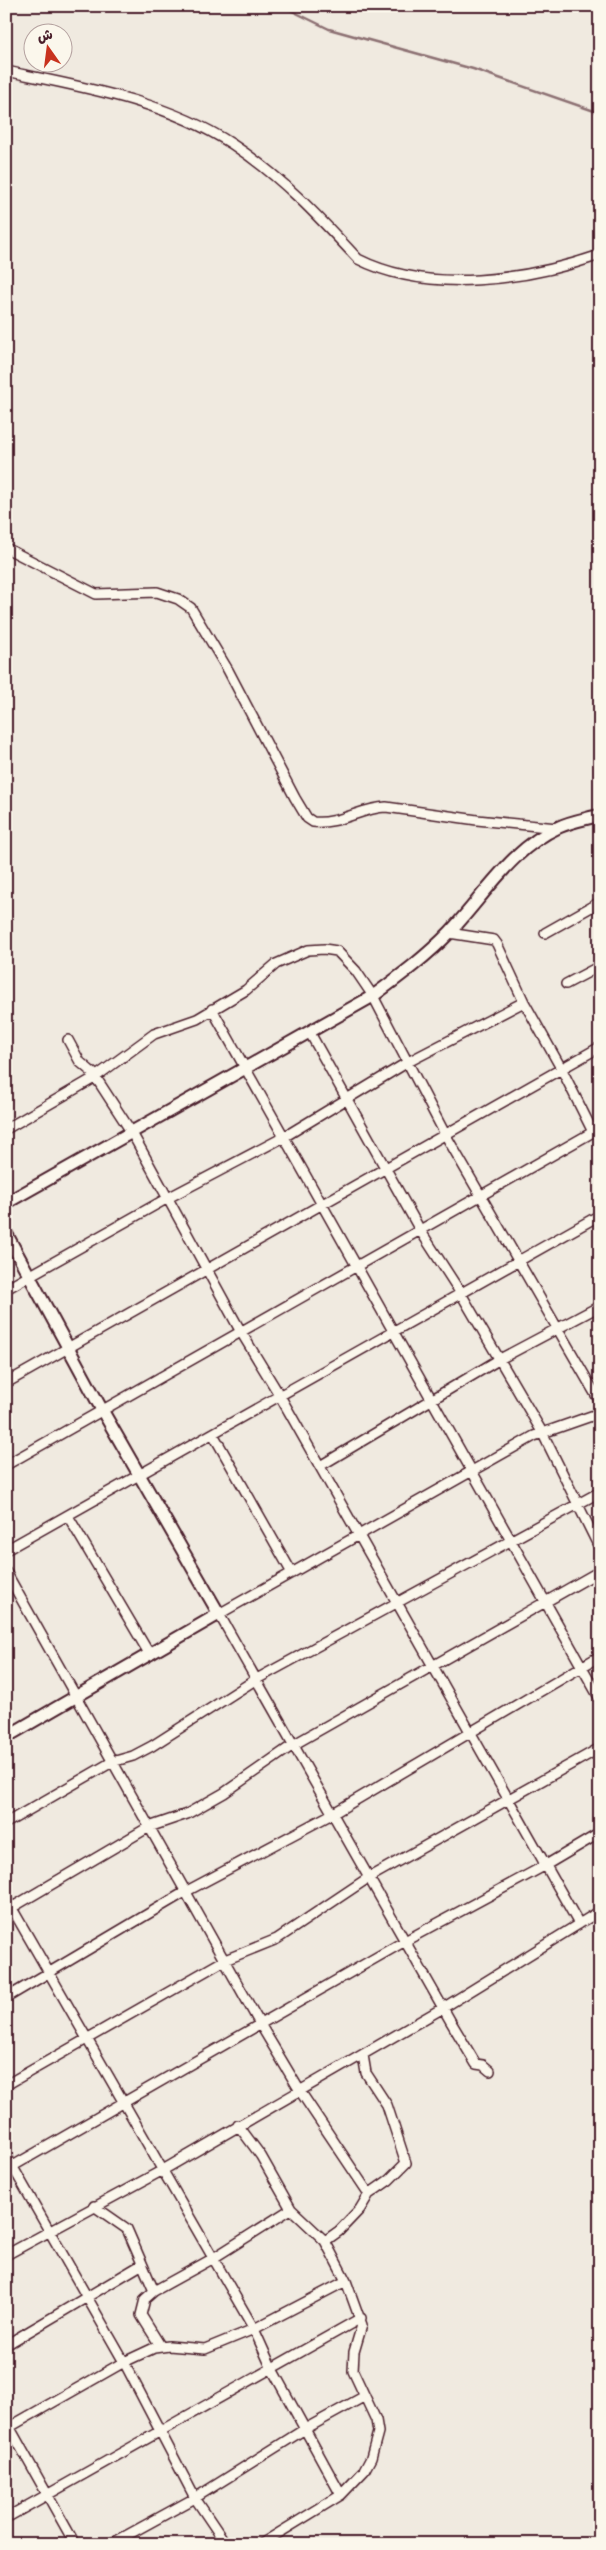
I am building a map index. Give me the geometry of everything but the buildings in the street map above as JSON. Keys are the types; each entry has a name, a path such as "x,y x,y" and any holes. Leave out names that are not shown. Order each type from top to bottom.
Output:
{"street":[{"path":"6,71 94,89 165,112 199,126 232,144 282,181 358,259 391,272 452,280 491,280 556,269 600,255"},
{"path":"6,548 96,594 157,592 178,599 191,608 228,670 295,798 307,818 313,822 334,821 376,807 386,807 477,820 558,828"},
{"path":"6,1203 373,996 407,971 449,932 497,876 525,850 558,828 600,815"},
{"path":"545,933 600,902"},
{"path":"6,1465 596,1130 524,1002 500,948 494,940 449,932"},
{"path":"6,1129 94,1078 154,1034 197,1018 246,990 276,964 308,950 324,949 337,952 373,996 445,1134 600,1402"},
{"path":"566,984 600,966"},
{"path":"6,1289 166,1199 284,1136 408,1062 524,1002"},
{"path":"212,1009 322,1204 355,1267 600,1699"},
{"path":"310,1032 420,1230 460,1292 542,1432 600,1549"},
{"path":"68,1040 80,1062 93,1073 94,1078 132,1133 166,1199 241,1332 320,1466 468,1732 510,1799 579,1924"},
{"path":"6,1383 600,1047"},
{"path":"6,1550 393,1332 460,1292 600,1215"},
{"path":"6,1233 102,1410 443,2008 476,2064 483,2064 490,2071"},
{"path":"320,1466 500,1359 600,1306"},
{"path":"7,1734 76,1697 542,1432 600,1413"},
{"path":"213,1434 292,1573"},
{"path":"6,1823 112,1762 133,1756 152,1746 256,1680 600,1492"},
{"path":"68,1516 150,1655"},
{"path":"9,1909 149,1827 187,1814 224,1793 293,1746 600,1571"},
{"path":"6,1572 260,2024 300,2091 369,2194"},
{"path":"6,1998 50,1974 185,1892 332,1814 468,1732 600,1656"},
{"path":"6,2085 225,1960 277,1939 368,1878 600,1748"},
{"path":"10,2168 405,1941 546,1865 600,1833"},
{"path":"6,1898 9,1909 50,1974 212,2259 254,2329 272,2370 342,2495"},
{"path":"6,2256 50,2230 163,2170 238,2125 363,2055 600,1912"},
{"path":"325,2241 339,2231 360,2209 369,2194 389,2180 406,2163 387,2105 366,2072 363,2055"},
{"path":"238,2125 261,2156 291,2209 325,2241 346,2281 361,2318 362,2329 352,2361 356,2379 376,2420 378,2432 371,2458 364,2471 342,2495 261,2544"},
{"path":"6,2156 10,2168 50,2230 124,2362 195,2498 226,2544"},
{"path":"94,2206 127,2229 141,2265 154,2291"},
{"path":"161,2347 140,2312 145,2299 154,2291 212,2259 291,2209"},
{"path":"6,2345 141,2265"},
{"path":"75,2544 7,2426 124,2362 161,2347 205,2349 254,2329 346,2281"},
{"path":"6,2518 48,2496 160,2430 272,2370 361,2318"},
{"path":"111,2544 195,2498 305,2429 365,2396"}],"waterway":[{"path":"282,6 329,29 473,69 600,113"}]}
